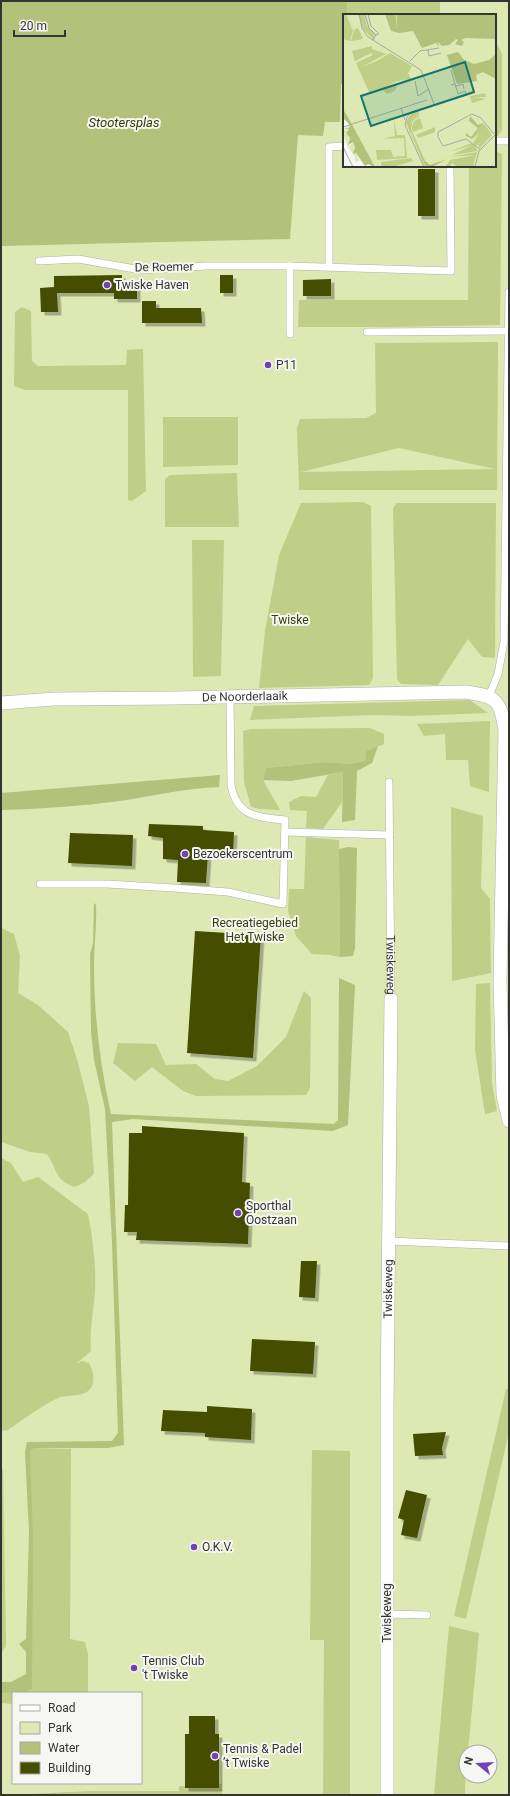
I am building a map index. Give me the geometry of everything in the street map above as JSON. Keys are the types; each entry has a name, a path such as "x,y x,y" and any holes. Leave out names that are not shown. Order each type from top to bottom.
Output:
{"street":[{"name":"De Noorderlaaik","path":"1,703 54,699 465,692 489,696"},
{"path":"489,696 497,702 502,710 505,730 500,980 503,1094 509,1121"},
{"name":"Twiskeweg","path":"387,1795 386,1614 391,999"}],"lane":[{"path":"496,141 509,141"},
{"path":"329,267 329,147 343,146"},
{"name":"De Roemer","path":"39,261 78,259 141,270 206,266 290,266 430,269 451,271 450,167"},
{"path":"290,266 290,334"},
{"path":"489,696 498,674 504,642 509,292"},
{"path":"367,332 509,331"},
{"path":"40,884 94,884 181,888 228,892 282,904 285,820 265,818 246,812 237,805 233,797 230,785 230,696"},
{"name":"Twiskeweg","path":"389,782 391,999"},
{"path":"285,832 390,835"},
{"path":"388,1241 509,1246"},
{"path":"386,1614 427,1615"}],"green space":[{"name":"Twiske","path":"1,1 509,1 509,1795 1,1795"},
{"path":"347,1 440,1 440,14 347,14"},
{"path":"496,44 502,54 502,130 498,136 496,136"},
{"path":"496,151 502,154 500,325 298,327 299,300 468,300 469,167 496,167"},
{"path":"22,307 31,311 32,361 38,366 126,365 127,350 143,349 146,491 132,501 128,500 128,390 25,390 14,386 15,312"},
{"path":"498,342 497,490 299,490 297,428 300,419 366,418 376,413 375,343","holes":["399,448 495,469 301,472"]},
{"path":"163,417 238,417 238,465 163,467"},
{"path":"237,473 239,527 165,527 165,479 170,475"},
{"path":"363,502 371,506 373,678 369,685 259,688 265,631 279,555 301,503"},
{"path":"397,503 496,503 495,658 482,657 468,639 438,685 401,684 397,679 393,508"},
{"path":"192,540 224,540 221,676 193,677"},
{"path":"470,700 488,713 410,716 373,715 250,720 254,706"},
{"path":"490,721 489,792 470,786 468,760 446,760 445,734 424,736 417,724"},
{"path":"370,728 384,734 384,744 366,751 365,761 349,764 325,762 266,768 263,780 280,810 251,807 244,782 243,731 251,729"},
{"path":"343,772 342,802 323,829 306,828 307,811 290,810 289,802 301,796 316,797 328,775"},
{"path":"451,807 483,816 481,888 490,899 491,973 452,981"},
{"path":"306,837 339,840 340,957 312,954 296,936 288,911 289,889 304,889"},
{"path":"1,928 14,934 20,956 18,993 38,1005 68,1032 77,1059 89,1106 94,1174 85,1182 75,1187 60,1178 47,1154 30,1152 1,1142"},
{"path":"490,983 492,1083 497,1111 485,1114 475,1050 476,984"},
{"path":"304,991 311,998 310,1088 306,1095 196,1096 183,1091 152,1067 135,1081 113,1063 118,1043 156,1044 166,1065 196,1064 215,1079 228,1081 257,1066 286,1037"},
{"path":"1,1158 11,1163 23,1182 38,1177 88,1214 94,1252 95,1280 91,1351 76,1364 82,1361 89,1363 93,1376 92,1386 87,1392 55,1399 8,1430 1,1431"},
{"path":"506,1389 509,1389 509,1432 466,1619 454,1616"},
{"path":"34,1448 71,1449 70,1639 85,1642 88,1654 88,1692 26,1692 32,1689 30,1452"},
{"path":"312,1450 350,1451 350,1795 323,1795 324,1640 310,1640"},
{"path":"1,1469 3,1469 6,1646 1,1654"},
{"path":"449,1626 479,1633 469,1744 458,1744 458,1784 465,1784 465,1795 434,1795"},
{"path":"1,1693 12,1693 12,1704 1,1703"},
{"path":"222,1783 222,1795 11,1795 90,1791 179,1791 179,1786 215,1786"}],"water":[{"name":"Stootersplas","path":"1,1 347,1 347,14 343,14 343,84 341,84 340,122 325,122 323,136 298,135 290,239 1,246"},
{"path":"378,746 372,763 357,771 355,820 342,822 343,772 291,781 263,780 266,768 325,762 349,764 365,761 366,751"},
{"path":"220,775 219,787 182,791 120,801 46,808 1,810 1,793"},
{"path":"348,847 357,848 355,948 353,956 340,957 339,849"},
{"path":"94,903 96,905 94,985 96,1022 111,1114 334,1124 338,1120 339,978 355,985 348,1125 333,1131 133,1119 112,1122 124,1445 108,1448 34,1448 30,1452 33,1539 32,1689 26,1692 1,1693 1,1682 11,1682 26,1674 26,1652 19,1644 26,1639 29,1532 25,1452 27,1442 112,1441 118,1433 112,1242 105,1109 94,1060 91,1031 90,954 93,944"}],"building":[{"path":"418,169 435,169 435,216 418,216"},
{"path":"122,275 122,283 137,283 137,299 114,299 114,293 57,293 58,312 41,312 40,288 54,287 54,276"},
{"path":"220,275 233,275 233,293 220,293"},
{"path":"331,279 331,296 303,296 303,280"},
{"path":"142,301 156,301 156,308 201,308 202,323 142,323"},
{"name":"Bezoekerscentrum","path":"149,824 203,826 203,830 234,832 233,855 208,854 206,883 177,882 178,860 163,859 163,838 148,836"},
{"path":"70,833 133,835 132,866 68,863"},
{"path":"195,931 261,935 253,1058 187,1053"},
{"path":"142,1126 244,1133 242,1182 250,1183 248,1244 136,1240 137,1232 124,1232 125,1205 128,1205 129,1133 142,1133"},
{"path":"301,1261 317,1261 315,1298 299,1297"},
{"path":"252,1339 315,1342 313,1374 250,1371"},
{"path":"207,1406 252,1409 251,1440 205,1437 205,1433 161,1431 163,1410 207,1412"},
{"path":"446,1432 442,1448 443,1455 415,1456 413,1434"},
{"path":"406,1490 427,1495 417,1538 401,1535 404,1520 398,1518"},
{"path":"189,1716 215,1716 215,1734 219,1734 219,1788 185,1788 185,1734 189,1734"}],"place":[{"name":"Twiske Haven","path":"107,285"},
{"name":"P11","path":"268,365"},
{"name":"Bezoekerscentrum","path":"185,854"},
{"name":"Sporthal Oostzaan","path":"238,1213"},
{"name":"O.K.V.","path":"194,1547"},
{"name":"Tennis Club 't Twiske","path":"134,1668"},
{"name":"Tennis & Padel ’t Twiske","path":"215,1756"}],"park label":[{"name":"Recreatiegebied Het Twiske","path":"255,930"}]}
